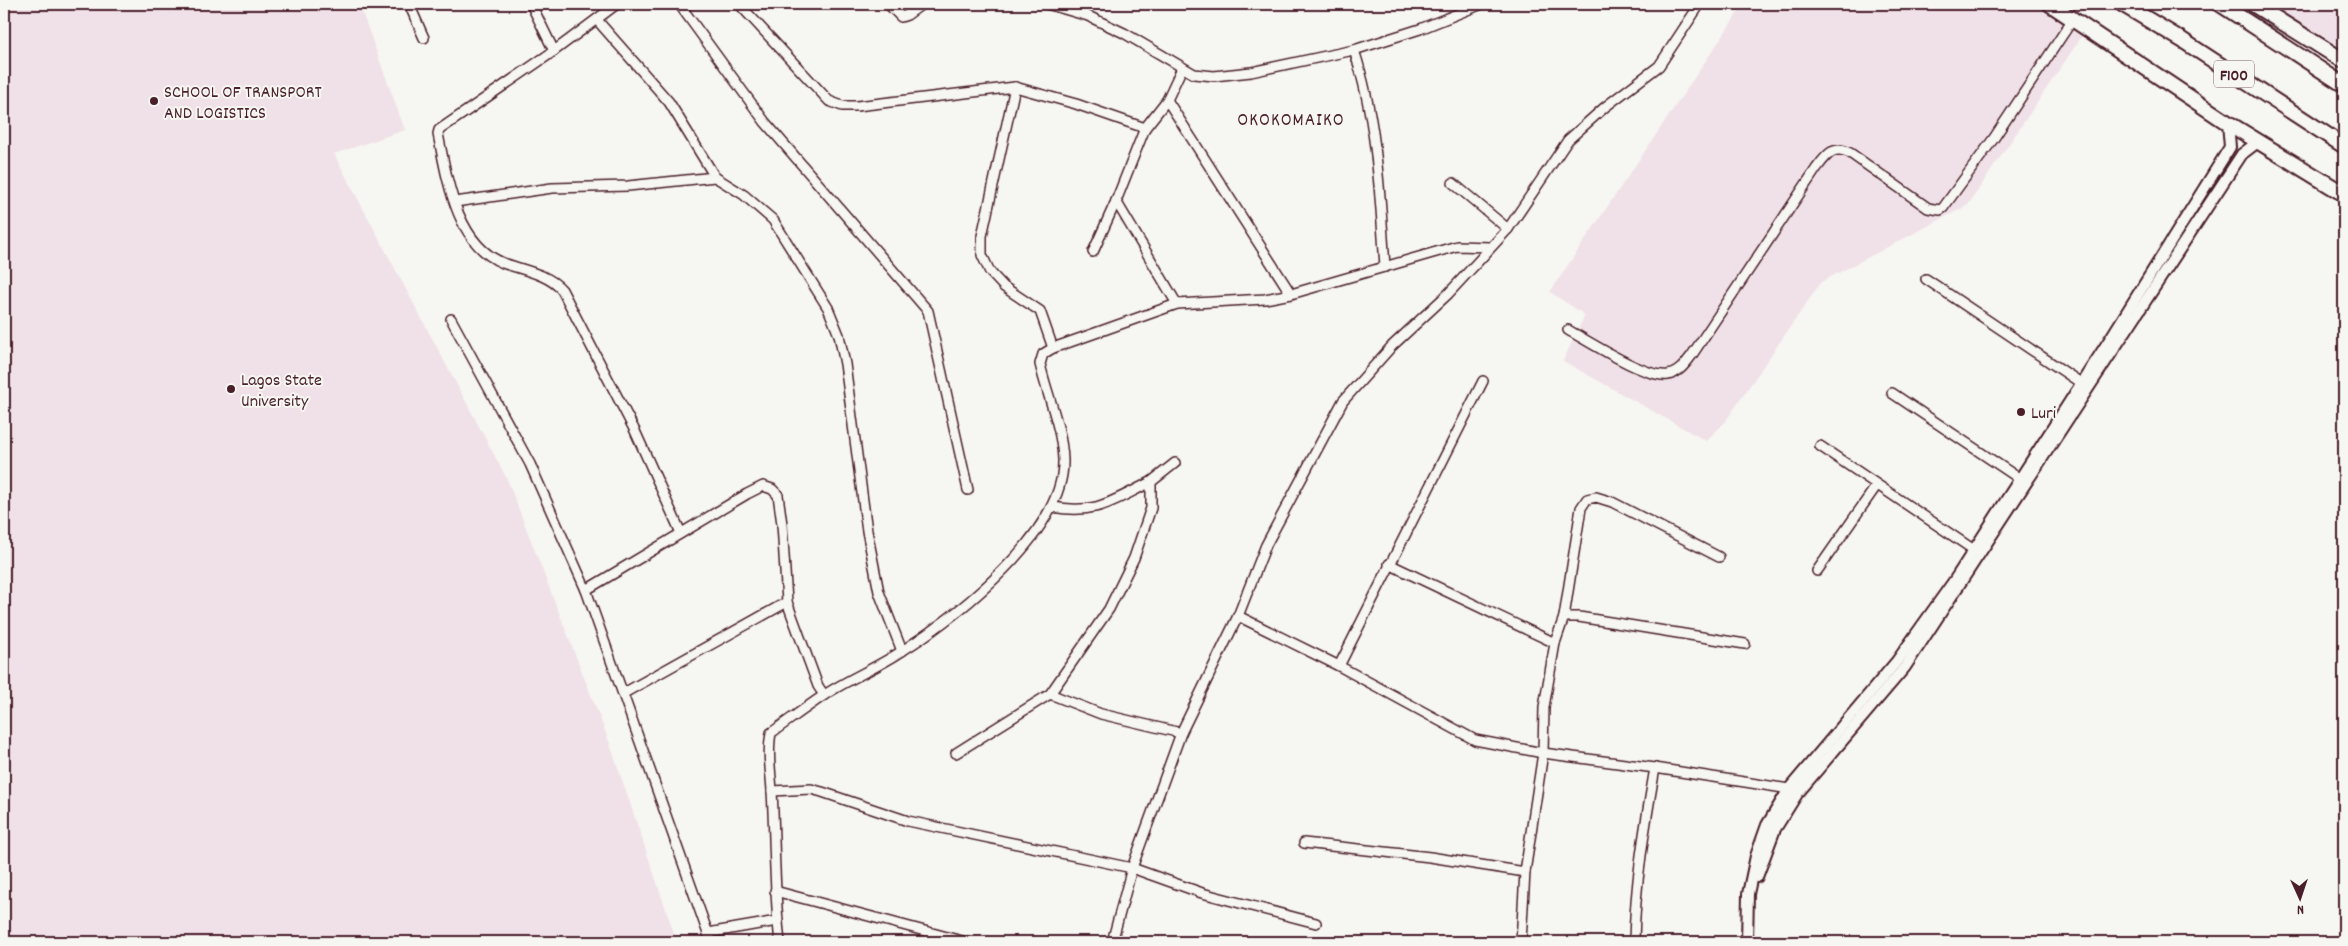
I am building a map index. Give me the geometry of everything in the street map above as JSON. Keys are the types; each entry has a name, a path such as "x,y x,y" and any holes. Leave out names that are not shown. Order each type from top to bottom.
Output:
{"main road":[{"path":"2050,4 2228,123 2344,194"},
{"name":"F100","path":"2122,4 2182,40 2344,146"},
{"path":"2220,4 2344,85"},
{"path":"2254,4 2344,61"}],"street":[{"path":"409,4 424,38"},
{"path":"530,4 554,51"},
{"path":"617,4 554,51 439,130 438,137 455,202 471,236 481,250 504,263 548,278 562,290 635,431 681,533"},
{"path":"679,4 765,122 928,311 968,490"},
{"path":"739,4 829,101 836,104 865,105 1015,87 1076,104 1145,128"},
{"path":"890,6 898,15 904,17 922,4"},
{"path":"1047,4 1088,16 1124,33 1194,74 1214,76 1231,75 1354,50 1420,29 1482,4"},
{"path":"1112,942 1132,868 1181,733 1238,616 1266,545 1343,401 1392,346 1448,294 1508,229 1568,140 1605,107 1658,66 1700,4"},
{"path":"1568,330 1616,357 1647,370 1661,375 1674,373 1684,366 1692,355 1816,169 1833,150 1841,148 1850,153 1928,208 1940,210 1994,138 2073,19"},
{"path":"597,20 669,102 715,177 744,195 773,220 828,308 839,335 845,364 865,521 879,592 902,651"},
{"path":"1354,50 1363,76 1378,160 1385,268"},
{"path":"1093,252 1145,128 1167,100 1182,68"},
{"path":"1015,87 982,236 982,255 990,272 1004,287 1040,311 1053,348"},
{"path":"1167,100 1292,294"},
{"path":"1747,942 1748,894 1756,856 1767,825 1789,789 1897,661 1974,550 2230,147 2228,123"},
{"path":"1754,942 1752,912 1754,893 1764,855 1775,829 1797,794 1905,667 2242,154 2259,141"},
{"path":"455,202 552,188 628,186 715,177"},
{"path":"1453,182 1508,229"},
{"path":"1116,200 1177,304"},
{"path":"780,942 775,891 772,791 768,750 770,734 824,696 902,651 984,588 1007,567 1033,537 1052,507 1060,485 1063,460 1060,437 1040,364 1041,356 1053,348 1177,304 1264,299 1292,294 1457,246 1490,247"},
{"path":"1926,278 2081,383"},
{"path":"452,318 530,464 586,590 710,938 777,921"},
{"path":"1339,666 1483,381"},
{"path":"1892,393 2020,479"},
{"path":"1820,446 1974,550"},
{"path":"1052,507 1072,511 1097,508 1111,503 1151,482 1175,463"},
{"path":"956,753 1050,694 1109,609 1134,558 1151,508 1151,482"},
{"path":"1817,571 1877,485"},
{"path":"586,590 747,494 763,486 772,489 778,495 782,524 787,602 818,686 824,696"},
{"path":"1521,942 1525,872 1543,753 1544,707 1555,643 1564,617 1581,508 1587,499 1596,497 1612,502 1719,557"},
{"path":"1389,564 1555,643"},
{"path":"624,693 787,602"},
{"path":"1238,616 1339,666 1475,740 1543,753 1789,789"},
{"path":"1564,617 1579,617 1744,644"},
{"path":"1050,694 1101,714 1181,733"},
{"path":"1634,942 1635,901 1639,863 1655,768"},
{"path":"772,791 811,789 908,821 1132,868 1202,893 1316,923"},
{"path":"1304,843 1377,853 1430,857 1525,872"},
{"path":"775,891 966,942"}],"shaded area":[{"name":"Lagos State University","path":"4,4 359,4 405,130 334,154 507,479 610,744 677,942 4,942"},
{"path":"1744,4 2042,4 2084,33 1968,205 1821,282 1725,422 1706,441 1563,361 1585,315 1550,292"},
{"path":"2266,4 2344,4 2344,50"}],"place":[{"name":"SCHOOL OF TRANSPORT AND LOGISTICS","path":"154,101"},
{"name":"Lagos State University","path":"231,389"},
{"name":"Luri","path":"2021,412"}],"district":[{"name":"OKOKOMAIKO","path":"1291,118"}]}
